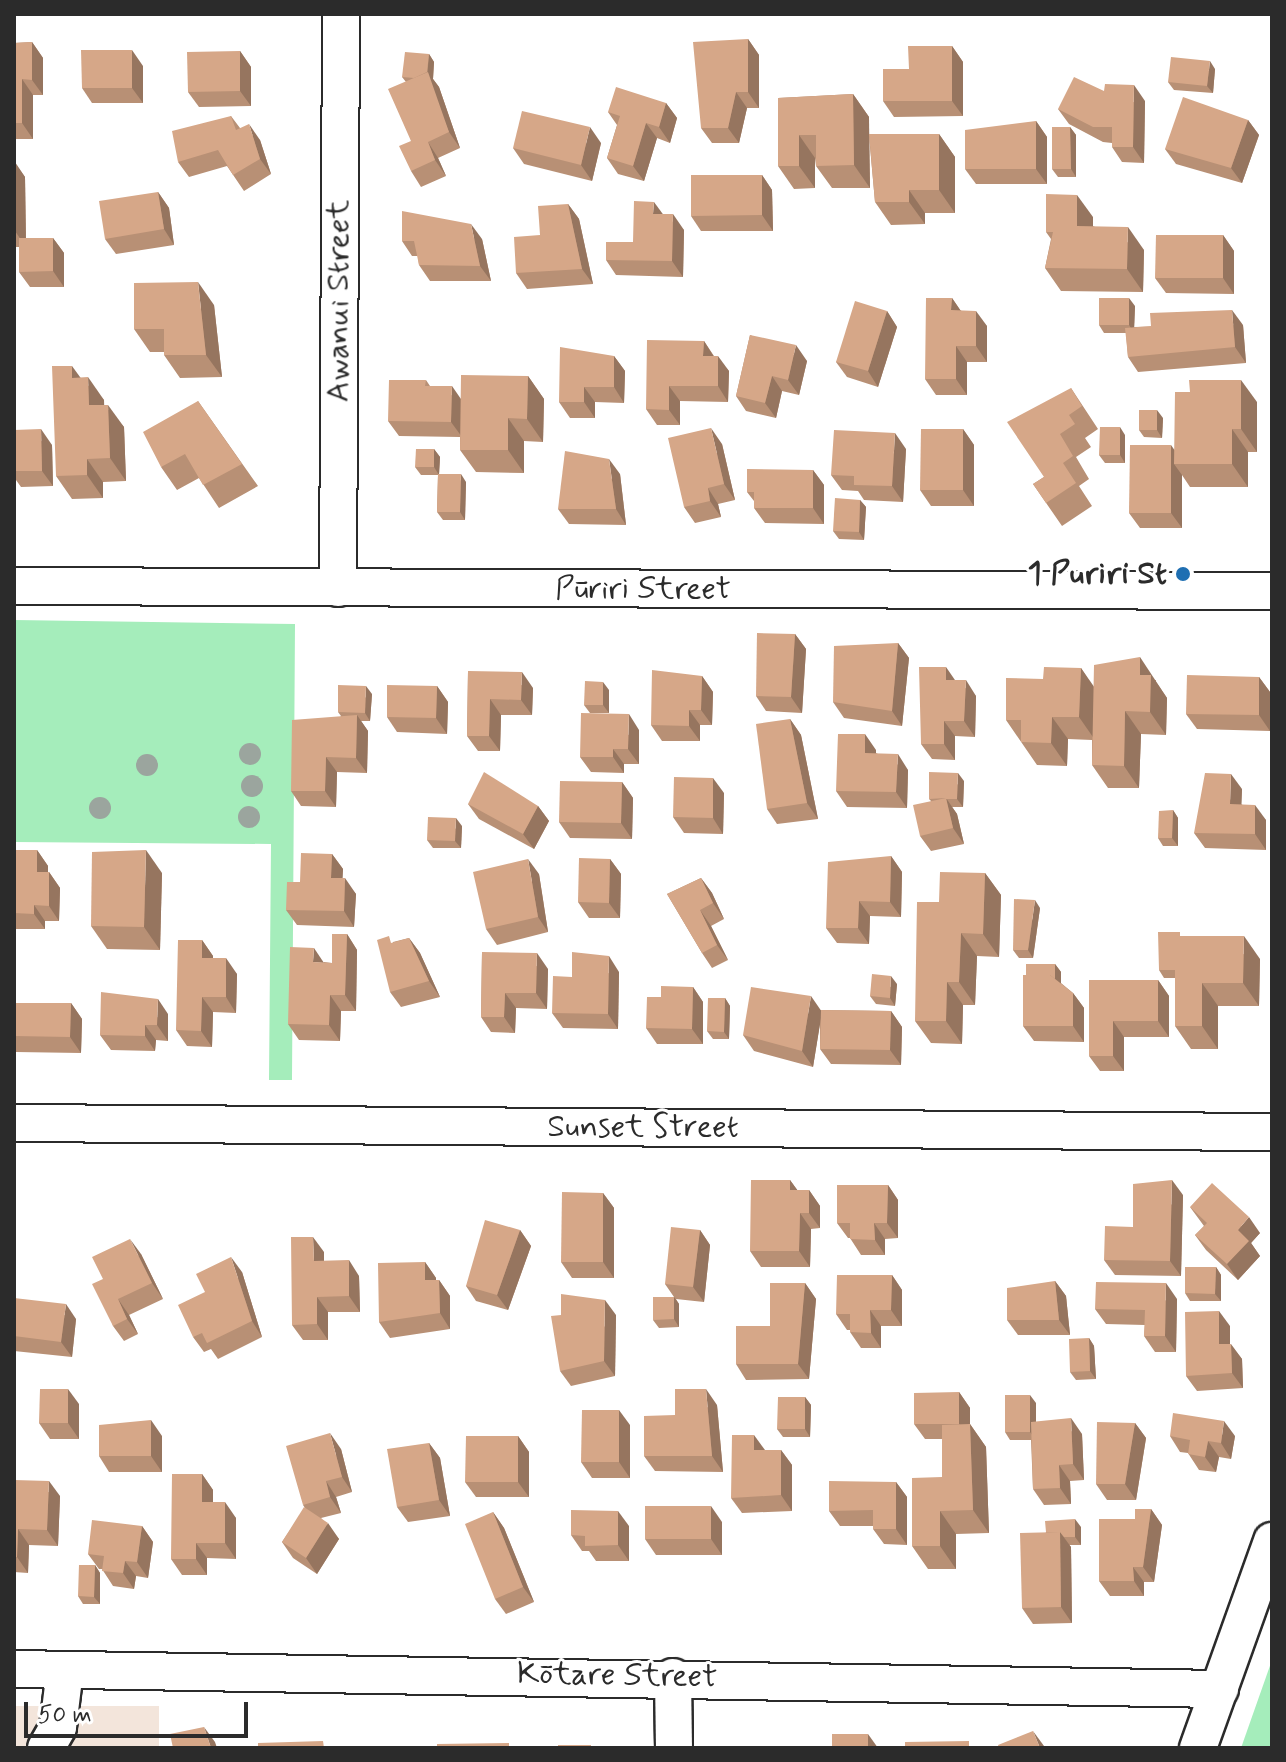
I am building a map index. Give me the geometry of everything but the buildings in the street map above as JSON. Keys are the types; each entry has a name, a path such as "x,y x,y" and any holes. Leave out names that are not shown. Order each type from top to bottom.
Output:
{"street":[{"name":"Awanui Street","path":"338,588 341,14"},
{"name":"Pūriri Street","path":"14,586 1272,591"},
{"name":"Sunset Street","path":"14,1123 1272,1132"},
{"path":"1198,1748 1272,1541"},
{"name":"Kōtare Street","path":"14,1669 673,1677 1220,1689"},
{"path":"46,1748 58,1727 65,1670"},
{"path":"673,1677 674,1748"}],"shaded area":[{"path":"14,1706 159,1706 159,1748 14,1748"}],"green space":[{"path":"14,620 295,624 292,1080 269,1080 271,844 14,842"},
{"path":"1272,1660 1272,1748 1241,1748"}],"place":[{"name":"1 Puriri St","path":"1183,574"}]}
